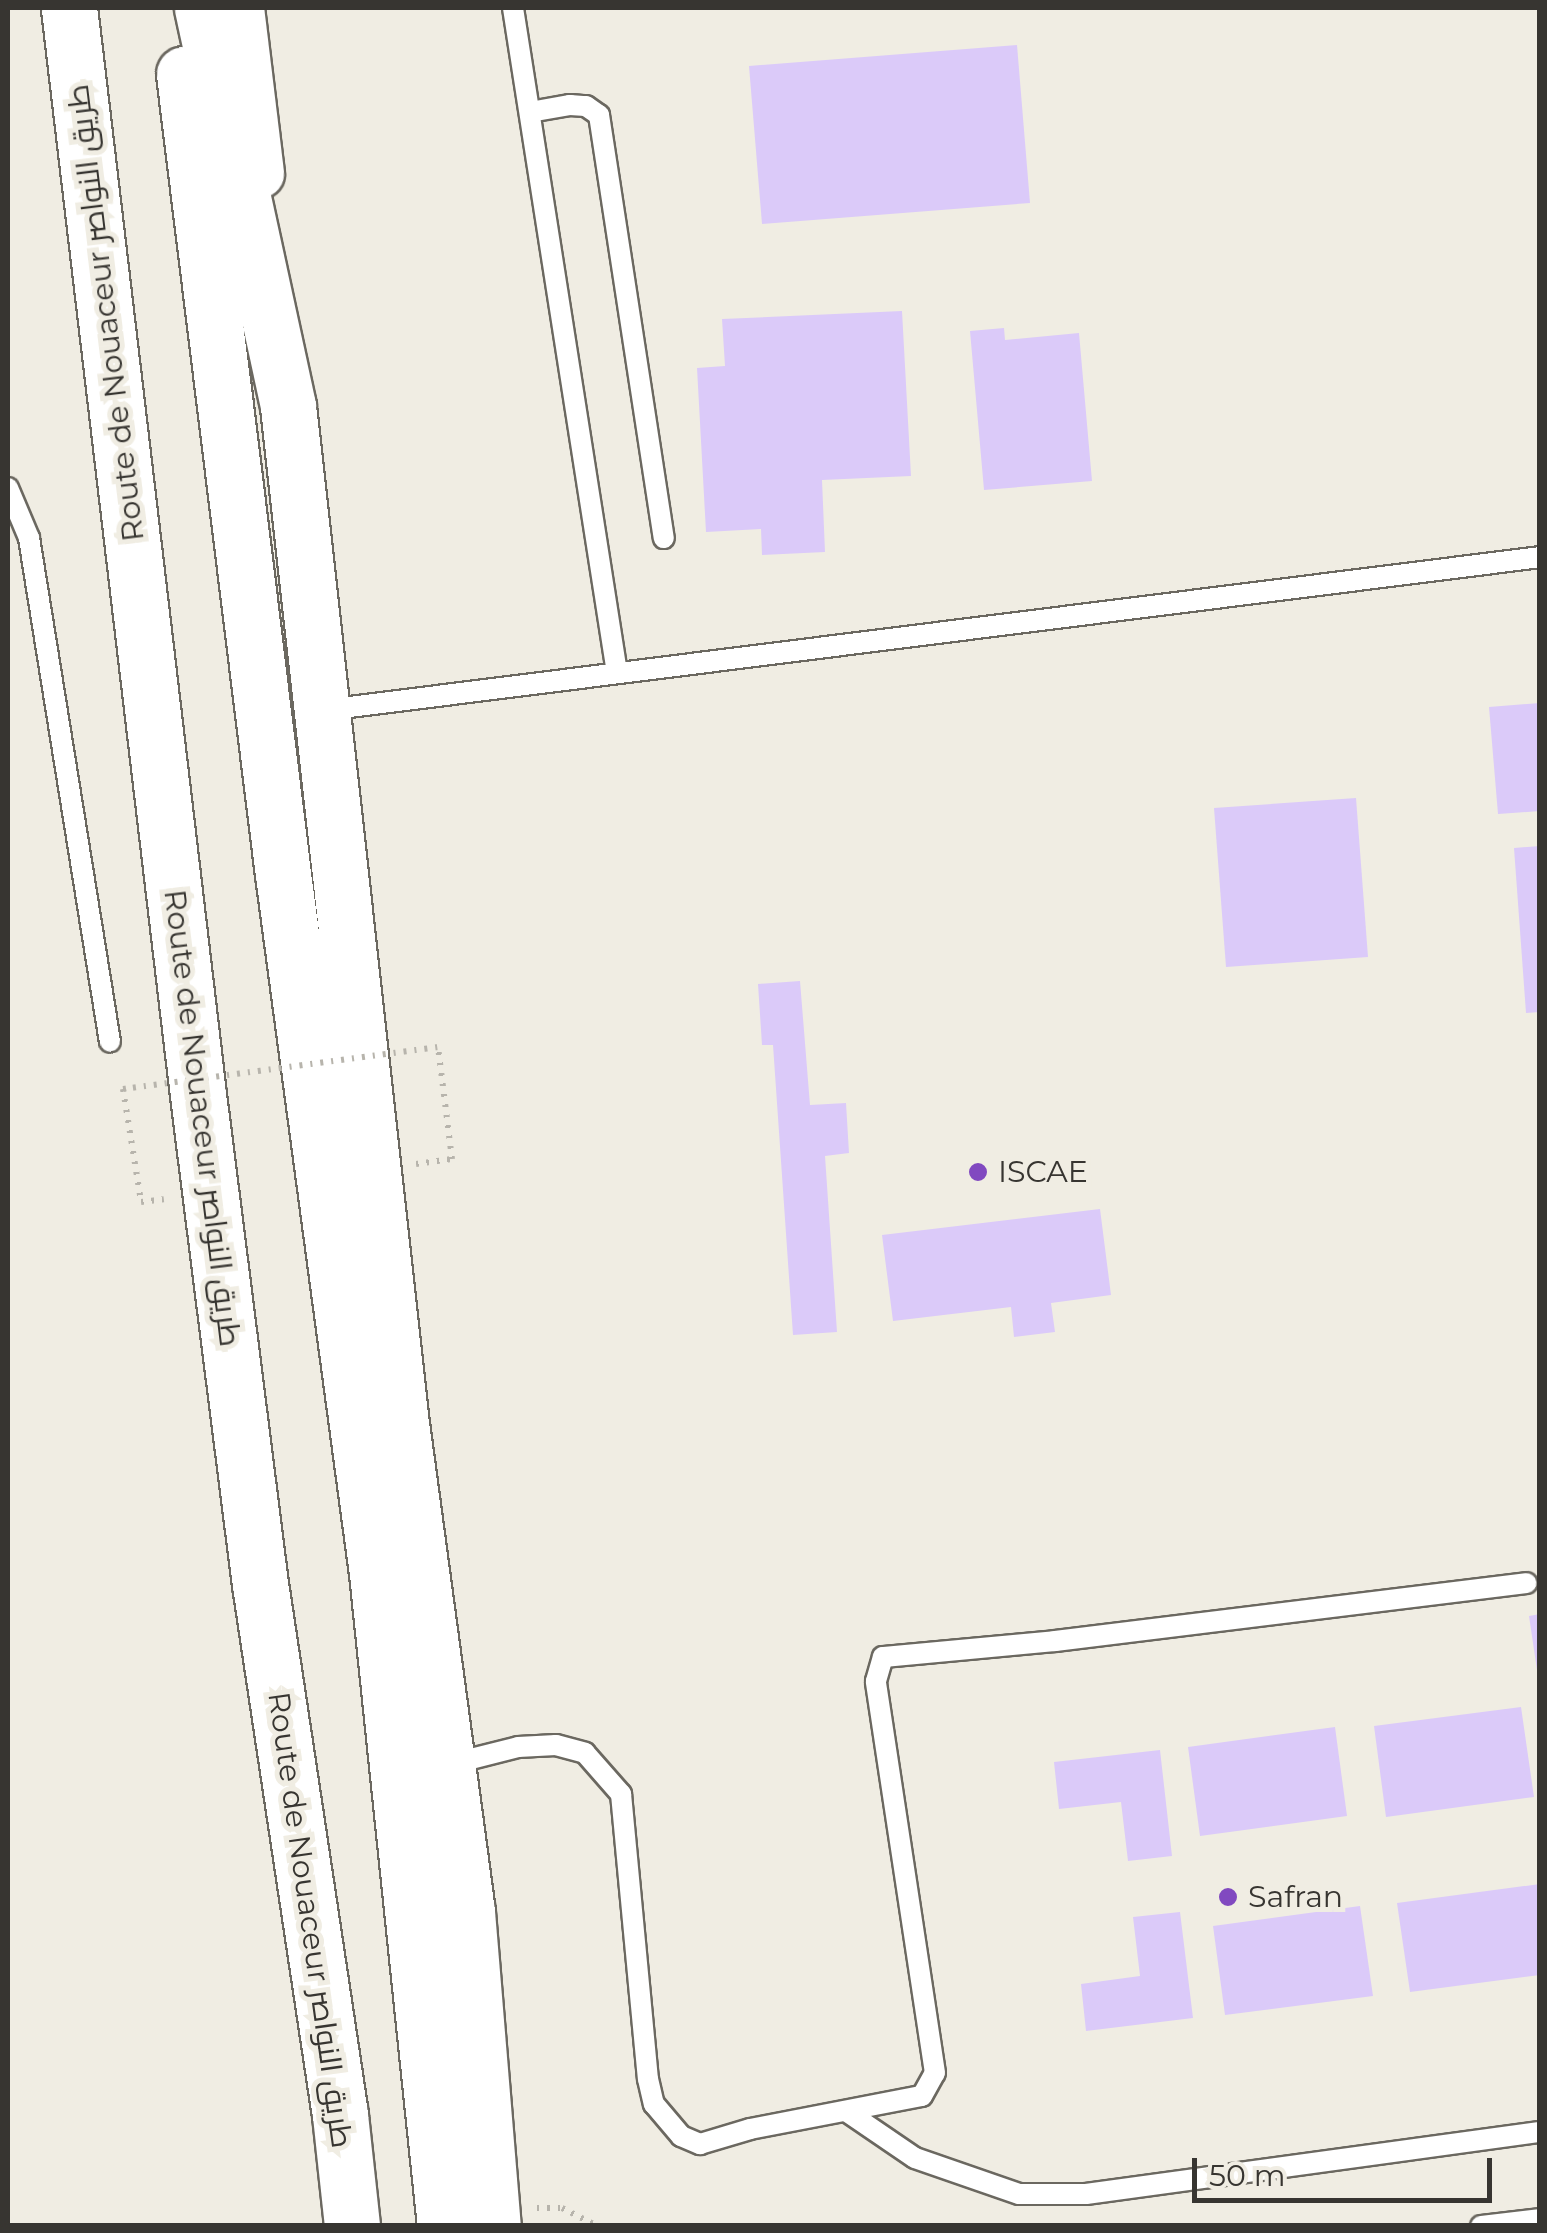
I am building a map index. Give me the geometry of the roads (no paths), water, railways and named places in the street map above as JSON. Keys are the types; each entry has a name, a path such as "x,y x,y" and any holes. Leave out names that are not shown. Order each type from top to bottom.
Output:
{"highway":[{"name":"Route de Nouaceur طريق النواصر","path":"69,8 260,1584 337,2096 352,2226"},
{"path":"176,8 283,874 376,1573 476,2219"},
{"path":"202,8 288,406 401,1424 467,1912 476,2219"}],"street":[{"path":"240,8 288,406"}],"lane":[{"path":"514,8 617,673"},
{"path":"530,112 570,105 586,106 599,115 664,538"},
{"path":"8,488 29,538 110,1042"},
{"path":"324,710 1540,557"},
{"path":"447,1765 518,1747 556,1745 584,1753 621,1794 648,2079 654,2104 682,2136 700,2144 750,2129 922,2096 935,2073 876,1681 883,1657 1055,1641 1526,1583"},
{"path":"846,2111 916,2158 1019,2194 1086,2194 1540,2132"},
{"path":"1481,2226 1540,2218"}],"place":[{"name":"ISCAE","path":"978,1172"},
{"name":"Safran","path":"1228,1897"}]}
